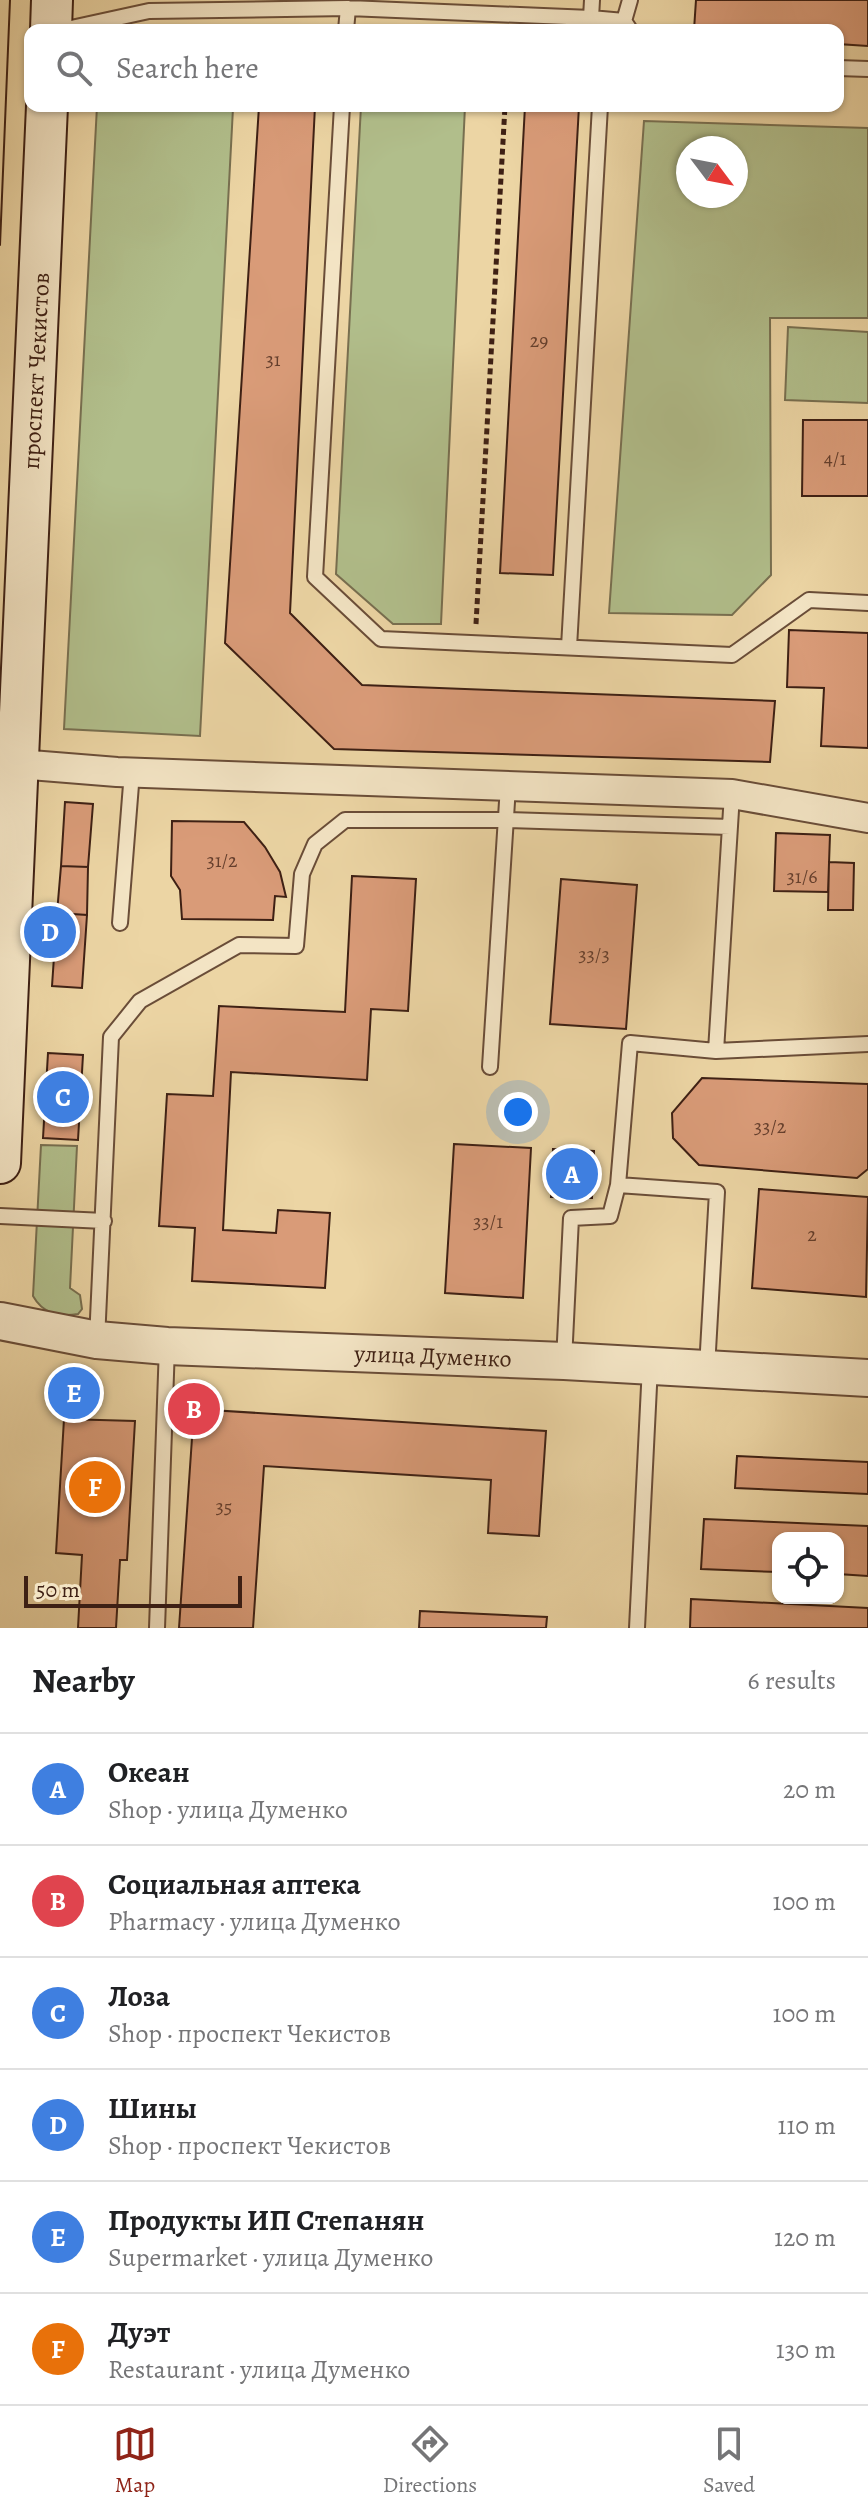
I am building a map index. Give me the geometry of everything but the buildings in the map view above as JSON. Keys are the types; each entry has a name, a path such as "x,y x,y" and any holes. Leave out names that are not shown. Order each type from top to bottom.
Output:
{"main road":[{"path":"51,24 52,0"},
{"name":"проспект Чекистов","path":"0,1163 47,112"}],"street":[{"path":"18,764 132,772 732,794 868,818"},
{"name":"улица Думенко","path":"0,1321 97,1340 167,1346 564,1361 868,1378"}],"lane":[{"path":"83,24 150,5 348,8 592,24 592,0"},
{"path":"627,24 630,0"},
{"path":"347,24 348,8"},
{"path":"844,68 868,69"},
{"path":"342,112 315,577 381,639 732,655 809,600 868,603"},
{"path":"569,647 600,112"},
{"path":"120,923 132,772"},
{"path":"490,1067 508,786"},
{"path":"716,1051 732,794"},
{"path":"97,1340 111,1037 140,1001 239,945 296,946 302,874 315,844 345,820 506,820 730,827"},
{"path":"564,1361 571,1218 610,1216 618,1185 630,1043 716,1051 868,1044"},
{"path":"618,1185 717,1192 707,1368"},
{"path":"0,1216 104,1221"},
{"path":"157,1628 167,1346"},
{"path":"637,1628 650,1366"}],"path":[{"path":"475,643 505,112"}],"green space":[{"path":"97,112 233,112 200,736 64,729"},
{"path":"361,112 465,112 441,624 393,624 336,574"},
{"path":"644,121 868,128 868,318 770,318 771,575 732,615 609,613"},
{"path":"788,327 868,332 868,403 785,400"},
{"path":"41,1145 77,1146 70,1288 80,1295 82,1309 78,1314 52,1313 33,1296"}],"tram line":[{"path":"0,245 10,0"}],"place":[{"name":"Шины","path":"50,932"},
{"name":"Лоза","path":"63,1097"},
{"name":"Океан","path":"572,1174"},
{"name":"Продукты ИП Степанян","path":"74,1393"},
{"name":"Социальная аптека","path":"194,1409"},
{"name":"Дуэт","path":"95,1487"}]}
